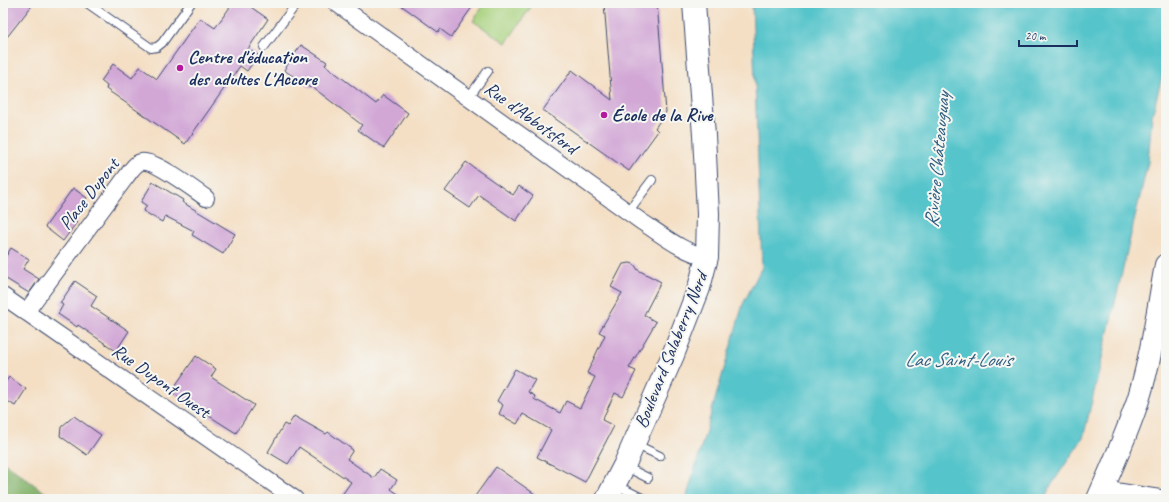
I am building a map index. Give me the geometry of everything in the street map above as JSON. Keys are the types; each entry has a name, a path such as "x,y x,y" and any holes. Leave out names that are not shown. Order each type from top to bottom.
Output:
{"street":[{"name":"Rue d'Abbotsford","path":"336,3 648,226 682,247 707,257"},
{"name":"Boulevard Salaberry Nord","path":"615,483 634,444 673,354 702,279 707,257 708,206 694,3"},
{"name":"Place Dupont","path":"26,312 138,163 146,162 156,165 206,198"},
{"path":"1101,493 1119,453 1139,395 1154,332 1166,265"},
{"name":"Rue Dupont Ouest","path":"3,296 295,499"},
{"path":"1101,493 1115,491 1139,497 1166,499"}],"lane":[{"path":"87,3 151,48 157,48 162,43 191,3"},
{"path":"264,47 297,3"},
{"path":"468,98 488,71"},
{"path":"628,212 652,180"},
{"path":"634,444 660,456"},
{"path":"615,483 648,478"},
{"path":"615,483 644,499"}],"green space":[{"path":"485,3 525,3 531,7 506,43 473,21"},
{"path":"3,462 54,499 3,499"}],"water":[{"path":"752,3 1166,3 1166,61 1152,116 1148,162 1086,426 1083,438 1050,487 1045,499 686,499 743,304 762,267"}],"building":[{"path":"3,3 34,3 3,42"},
{"path":"233,3 245,3 268,19 248,49 258,55 247,71 240,66 185,144 106,89 107,86 101,81 113,64 132,78 140,67 157,79 200,18 215,28"},
{"path":"398,3 475,3 451,37 440,29 438,32"},
{"path":"604,3 657,3 666,112 655,128 658,131 629,171 543,110 572,70 612,100"},
{"path":"301,45 327,62 325,65 376,104 383,95 408,113 384,148 358,130 362,125 311,86 310,88 284,70"},
{"path":"466,162 513,195 519,186 533,196 516,221 479,195 470,208 445,191"},
{"path":"153,182 183,200 182,202 235,234 223,254 192,235 194,231 165,216 162,222 143,211 147,206 141,202"},
{"path":"73,188 87,198 73,218 77,222 63,241 45,227"},
{"path":"11,248 29,259 23,269 39,279 29,293 3,277 3,261"},
{"path":"623,264 634,264 638,270 661,282 644,315 656,322 629,368 636,371 623,397 615,393 602,420 614,426 585,482 537,457 551,430 523,414 517,424 499,414 503,405 497,401 515,369 535,380 528,392 535,396 534,399 560,413 566,401 580,408 595,377 587,373 605,335 599,332 622,293 611,287"},
{"path":"75,281 97,296 91,306 129,331 116,351 78,325 77,327 58,314 63,305 60,303"},
{"path":"196,356 216,369 211,377 254,405 236,433 173,393 175,386"},
{"path":"9,377 26,389 15,406 3,398 3,386"},
{"path":"74,416 101,435 87,455 60,436 61,427"},
{"path":"294,416 326,434 328,432 353,450 347,459 374,478 380,469 397,480 391,489 405,499 339,499 351,482 299,447 288,464 268,452 284,424 288,426"},
{"path":"496,467 542,499 473,499"}],"place":[{"name":"Centre d'éducation des adultes L'Accore","path":"180,68"},
{"name":"École de la Rive","path":"604,115"}],"water label":[{"name":"Rivière Châteauguay","path":"937,160"},
{"name":"Lac Saint-Louis","path":"958,359"}]}
